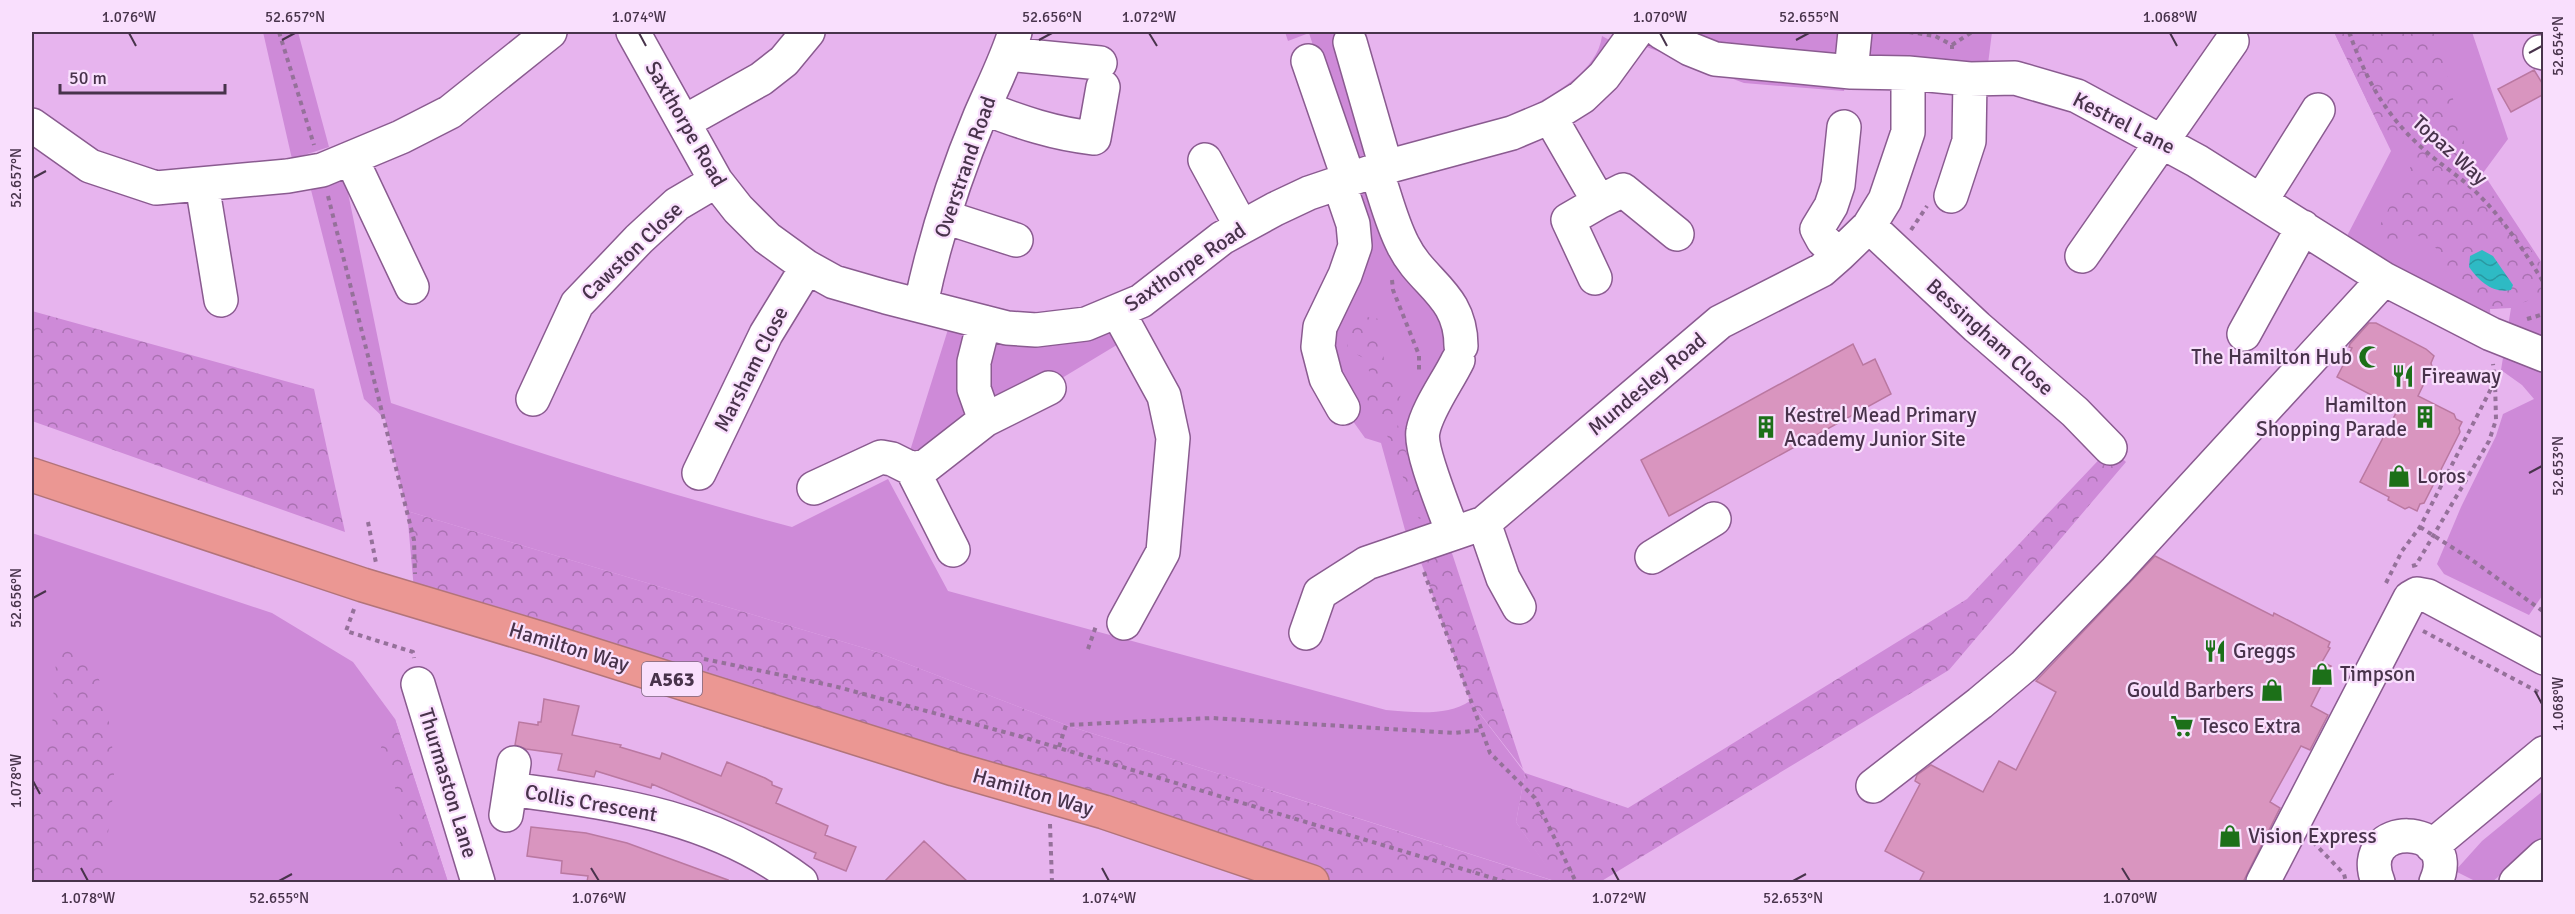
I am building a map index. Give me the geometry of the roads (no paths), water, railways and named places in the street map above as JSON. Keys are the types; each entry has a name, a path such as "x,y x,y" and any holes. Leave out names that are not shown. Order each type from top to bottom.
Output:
{"highway":[{"name":"Hamilton Way","path":"32,476 373,588 954,769 1104,812 1312,882"}],"street":[{"path":"33,129 90,166 123,179 156,188 202,184 336,164 450,112 547,32"},
{"name":"Saxthorpe Road","path":"633,32 716,181 738,209 768,238 807,267 834,282 1007,328 1036,330 1086,324 1141,301 1222,238 1241,226 1309,193 1363,175 1512,133 1550,117 1582,97 1604,76 1636,32"},
{"path":"684,122 761,79 784,61 808,32"},
{"name":"Kestrel Lane","path":"1661,32 1693,40 1715,59 1851,72 1908,73 1970,79 2015,78 2077,96 2160,141 2261,201 2384,279 2491,334 2544,355"},
{"path":"1851,72 1855,32"},
{"path":"2082,256 2160,141 2232,41"},
{"path":"1343,408 1326,378 1318,347 1320,327 1346,275 1355,246 1353,224 1363,175 1350,42"},
{"path":"984,108 1016,121 1068,135 1094,138 1102,75 1011,43"},
{"name":"Overstrand Road","path":"921,304 945,217 984,108 1011,43"},
{"path":"1308,61 1363,175 1416,265 1437,285 1452,305 1461,333 1460,353 1426,419 1422,434 1453,533"},
{"name":"Mundesley Road","path":"1306,633 1320,593 1367,563 1484,523 1720,322 1822,270 1839,255 1869,226 1885,200 1908,132 1908,73"},
{"path":"1951,196 1969,141 1970,79"},
{"path":"2261,201 2318,110"},
{"path":"1550,117 1599,202"},
{"path":"1839,255 1823,240 1817,229 1831,206 1838,185 1844,127"},
{"path":"1205,159 1241,226"},
{"path":"336,164 412,287"},
{"name":"Cawston Close","path":"533,399 577,304 639,239 677,204 716,181"},
{"path":"202,184 221,300"},
{"path":"1595,278 1568,220 1599,202 1623,190 1677,234"},
{"path":"945,217 1016,240"},
{"name":"Bessingham Close","path":"1869,226 1977,327 2075,412 2110,448"},
{"path":"2244,333 2303,228"},
{"name":"Marsham Close","path":"699,473 766,334 807,267"},
{"path":"1873,786 2024,666 2124,563 2384,279"},
{"path":"1111,623 1163,552 1173,438 1164,396 1118,312"},
{"path":"984,322 974,363 974,389 985,420"},
{"path":"912,469 926,466 985,420 1049,388"},
{"path":"814,488 881,457 892,459 912,469 953,550"},
{"path":"1652,557 1714,519"},
{"path":"1484,523 1503,578 1519,607"},
{"path":"2263,882 2410,598 2423,594 2544,658"},
{"name":"Thurmaston Lane","path":"418,684 478,882"},
{"path":"2378,882 2374,864 2384,844 2392,838 2414,835 2439,872 2544,753"},
{"name":"Collis Crescent","path":"510,789 626,806 677,819 736,844 801,882"},
{"path":"2516,882 2544,856"}],"water":[{"path":"2482,250 2493,256 2513,285 2511,290 2492,288 2477,277 2469,267 2470,256"}],"place":[{"name":"The Hamilton Hub","path":"2370,357"},
{"name":"Fireaway","path":"2403,376"},
{"name":"Hamilton Shopping Parade","path":"2425,417"},
{"name":"Kestrel Mead Primary Academy Junior Site","path":"1766,427"},
{"name":"Loros","path":"2399,476"},
{"name":"Greggs","path":"2215,651"},
{"name":"Timpson","path":"2322,674"},
{"name":"Gould Barbers","path":"2272,690"},
{"name":"Tesco Extra","path":"2182,726"},
{"name":"Vision Express","path":"2230,836"}]}
